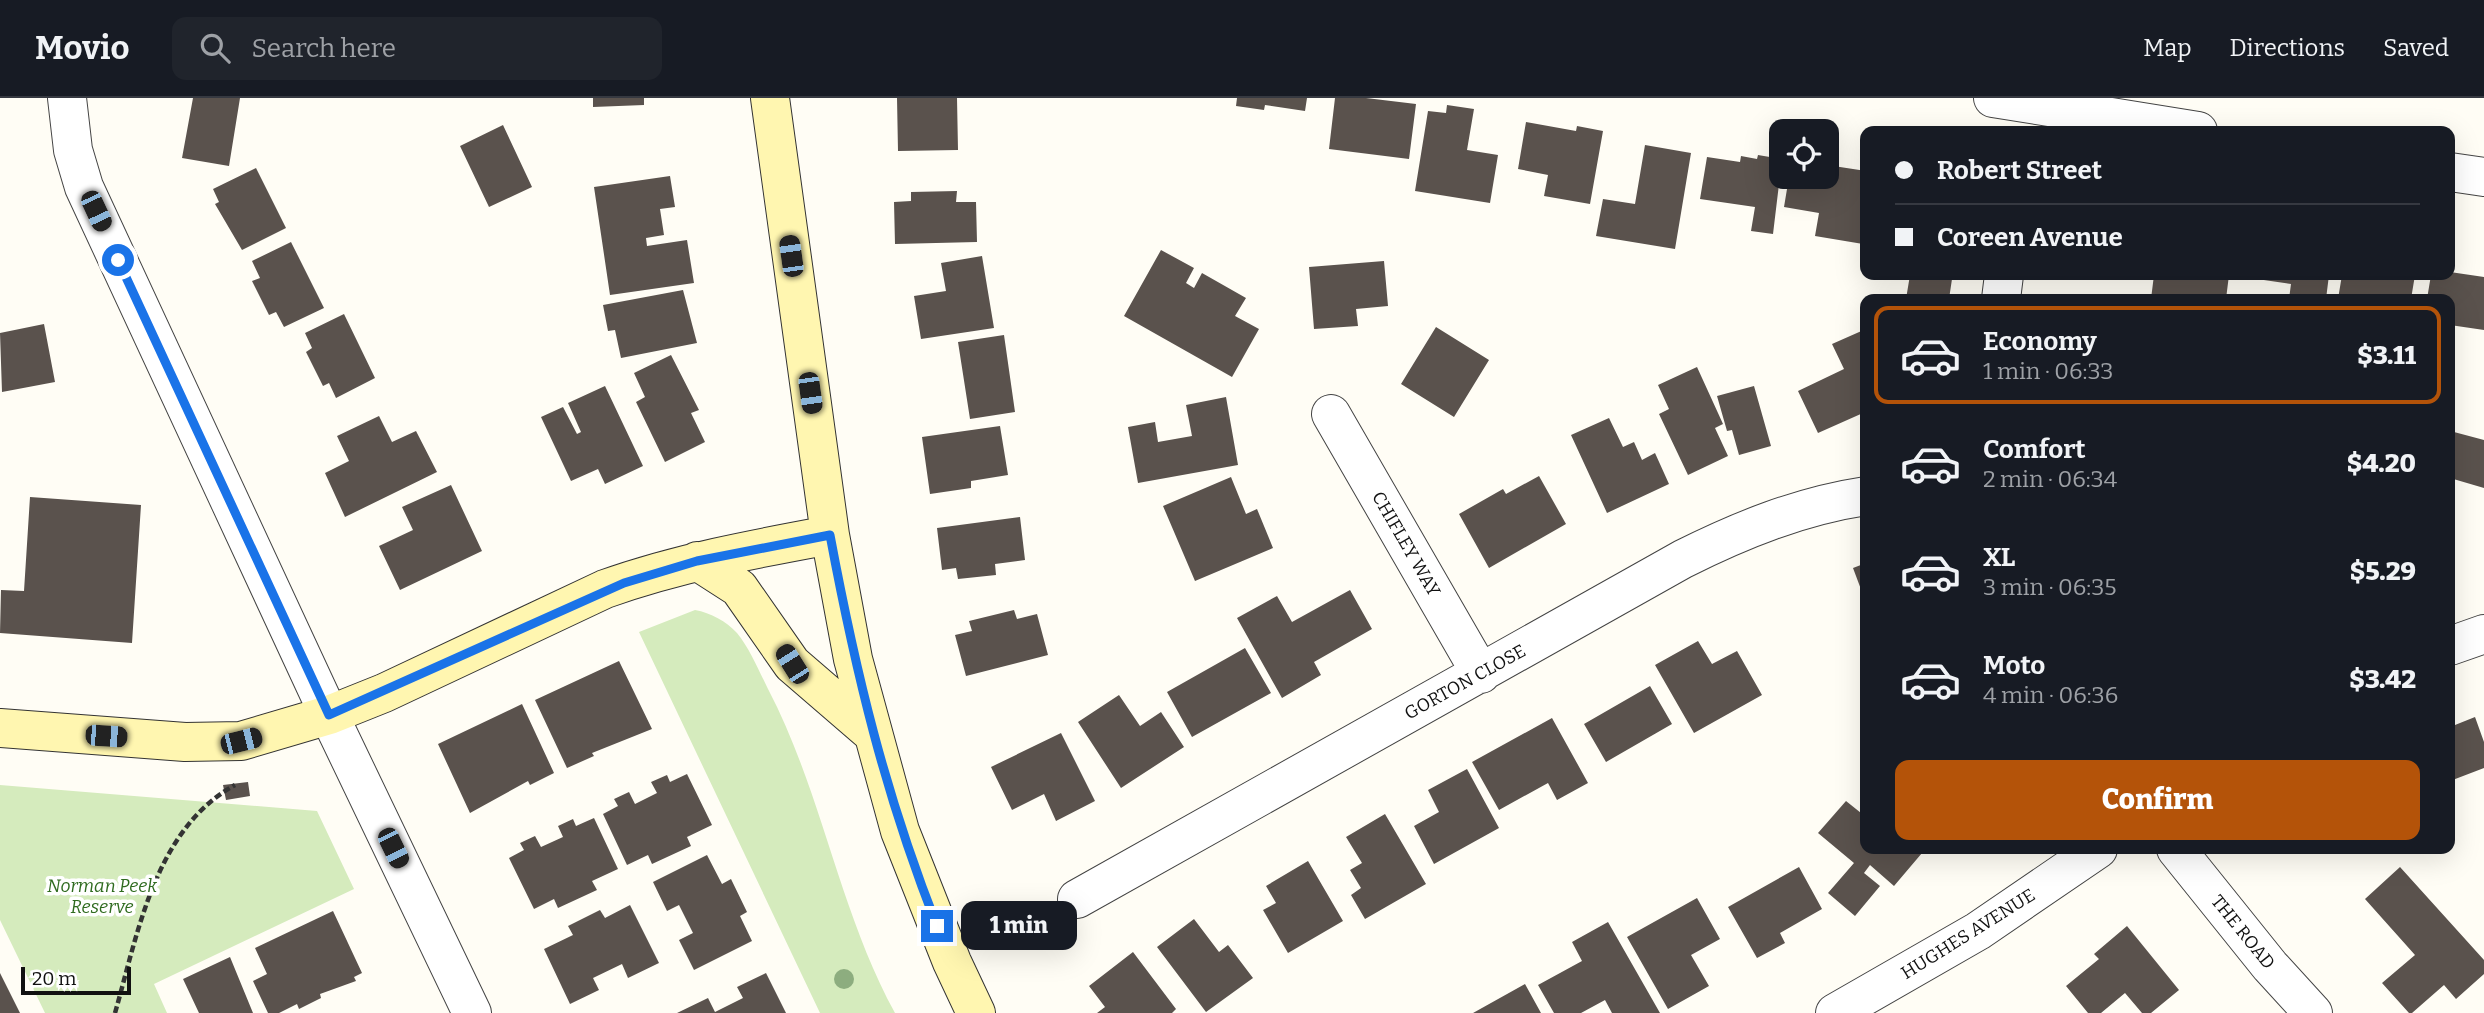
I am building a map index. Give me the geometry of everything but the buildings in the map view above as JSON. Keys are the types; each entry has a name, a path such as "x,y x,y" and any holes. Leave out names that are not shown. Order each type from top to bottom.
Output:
{"street":[{"path":"67,98 73,150 85,187 329,715 472,1013"},
{"path":"769,98 830,535 853,659 900,831 952,962 976,1013"},
{"path":"2015,111 2152,126"},
{"path":"2455,173 2484,177"},
{"name":"CHIFLEY WAY","path":"1331,414 1481,674"},
{"name":"GORTON CLOSE","path":"1077,899 1720,541 1796,512 1860,497"},
{"path":"0,728 213,743 241,741 329,715 384,693 605,589 697,561 830,535"},
{"path":"697,561 739,588 792,664 872,733"},
{"path":"2455,644 2484,634"},
{"name":"HUGHES AVENUE","path":"1835,1013 1978,931 2091,854"},
{"name":"THE ROAD","path":"2180,854 2270,966 2313,1013"}],"path":[{"path":"115,1013 157,877 174,845 203,807 235,785"}],"green space":[{"path":"695,610 718,618 733,629 758,668 787,728 859,934 895,1013 820,1013 639,632"},
{"name":"Norman Peek Reserve","path":"0,785 317,811 354,889 154,984 167,1013 45,1013 0,920"}],"route":[{"path":"118,260 329,715 384,693 605,589 697,561 830,535 853,659 872,733 900,831 937,926"}]}
